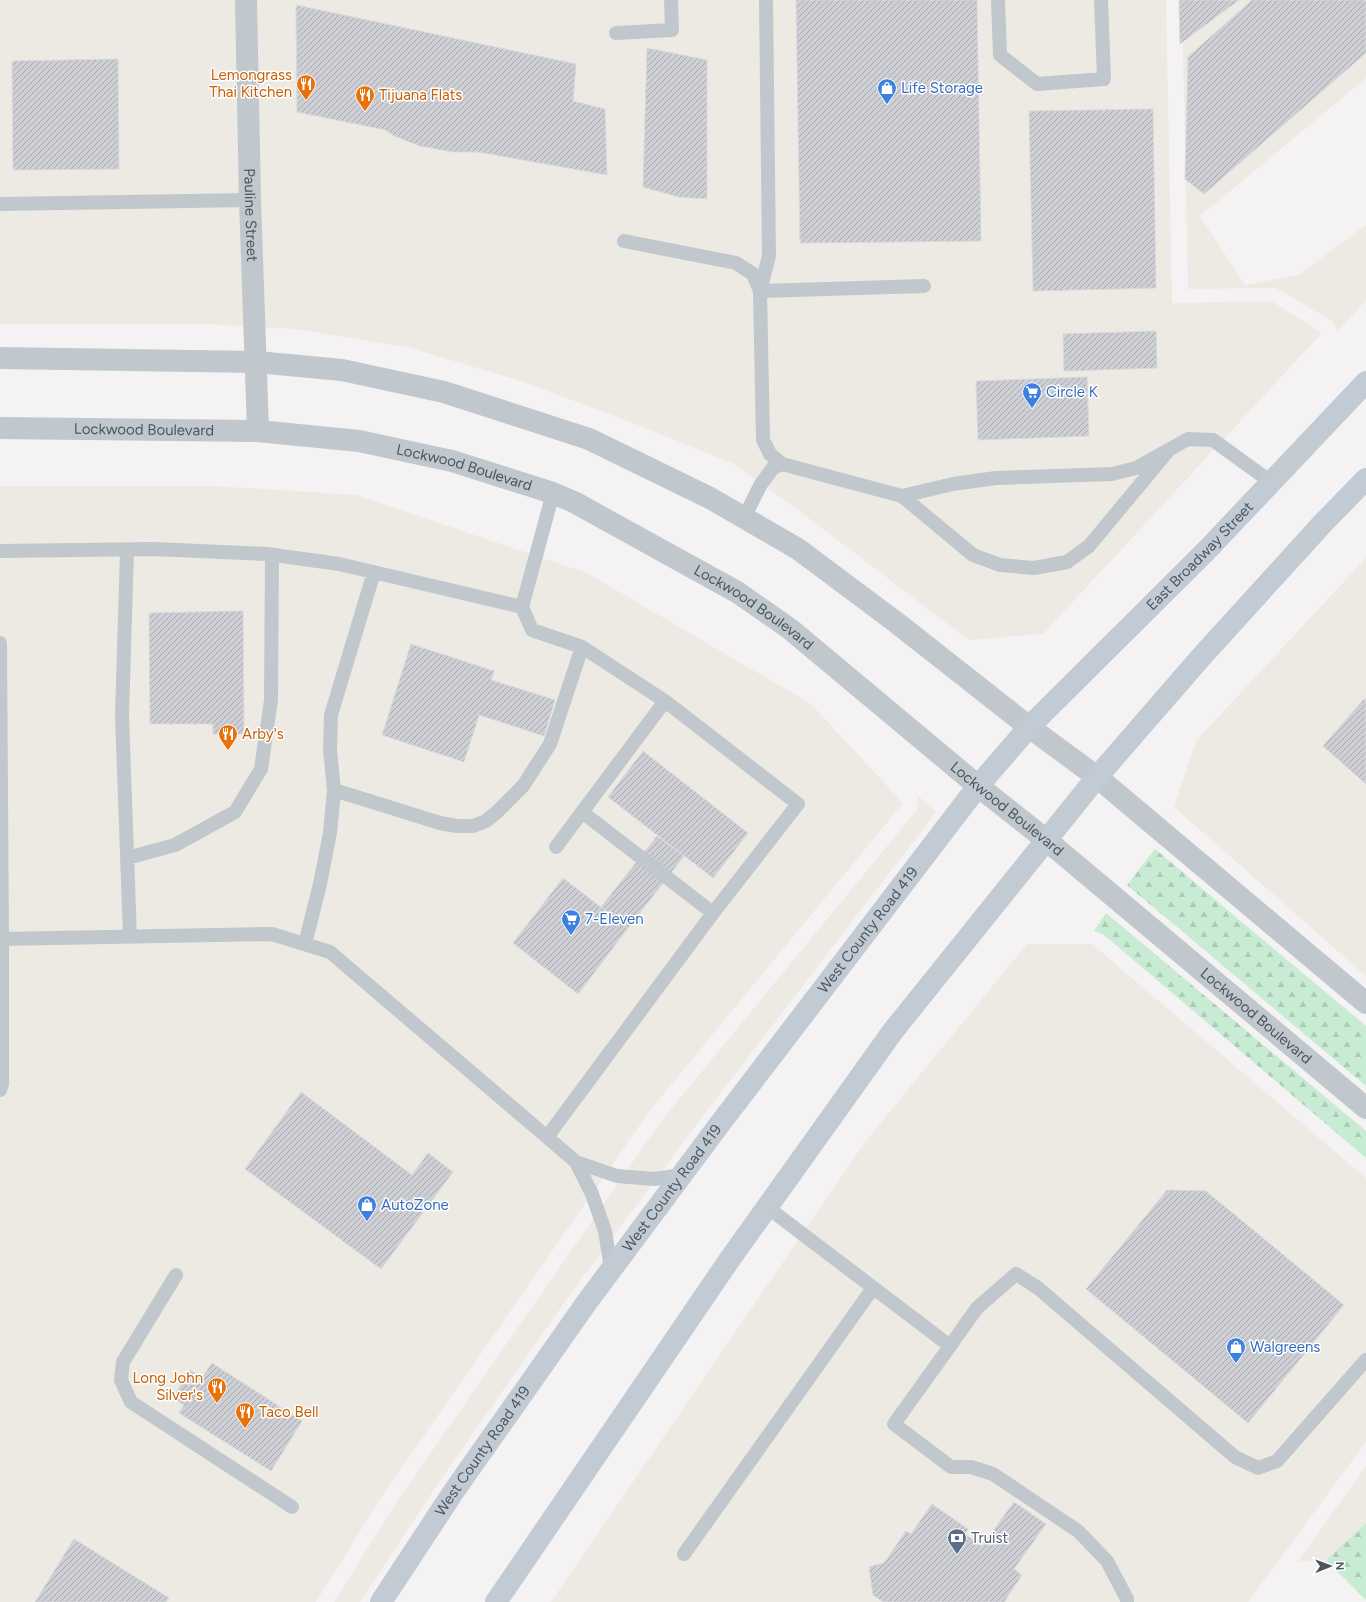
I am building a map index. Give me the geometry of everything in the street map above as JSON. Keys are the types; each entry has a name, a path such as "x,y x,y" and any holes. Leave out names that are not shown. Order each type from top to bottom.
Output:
{"main road":[{"name":"East Broadway Street","path":"978,786 1030,727 1208,549 1366,382"},
{"path":"496,1602 767,1207 893,1031 1045,839 1097,776 1202,656 1323,523 1366,479"},
{"name":"West County Road 419","path":"381,1602 454,1491 611,1269 978,786"}],"street":[{"name":"Pauline Street","path":"246,0 250,200 257,362 258,431"},
{"path":"0,358 257,362 342,370 444,392 589,439 710,498 798,549 897,623 1030,727 1097,776 1366,1003"},
{"name":"Lockwood Boulevard","path":"0,428 258,431 359,441 452,461 553,493 574,502 737,592 790,629 978,786 1045,839 1366,1108"}],"lane":[{"path":"616,33 672,30 671,0"},
{"path":"766,0 769,256 760,290 763,440 770,454 782,464 902,496 973,555 1000,565 1034,568 1067,562 1089,546 1168,451"},
{"path":"998,0 1000,55 1037,84 1104,79 1101,0"},
{"path":"0,204 250,200"},
{"path":"624,241 736,263 753,274 760,290"},
{"path":"760,290 924,286"},
{"path":"902,496 953,484 996,478 1112,474 1136,468 1168,451 1188,438 1213,440 1271,482"},
{"path":"744,518 761,484 773,468 782,464"},
{"path":"1136,468 1145,470 1143,481"},
{"path":"547,1137 713,913 798,804 665,701 582,647 532,630 522,607 553,493"},
{"path":"0,551 154,549 272,555 339,564 522,607"},
{"path":"127,550 122,716 130,937"},
{"path":"128,858 175,845 235,812 260,769 270,700 272,555"},
{"path":"305,944 320,884 330,833 334,790 330,750 331,714 374,572"},
{"path":"0,643 2,1084 0,1090"},
{"path":"334,790 440,823 457,826 472,826 486,821 523,786 550,744 582,647"},
{"path":"556,847 665,701"},
{"path":"582,812 713,913"},
{"path":"1,939 272,934 330,952 576,1162 618,1176 654,1179 682,1175"},
{"path":"576,1162 592,1194 603,1227 611,1269"},
{"path":"767,1207 950,1346"},
{"path":"1127,1602 1127,1599 1107,1561 1078,1531 993,1474 971,1467 950,1467 894,1424 977,1308 1016,1274 1038,1288 1234,1457 1258,1468 1277,1461 1366,1360"},
{"path":"176,1275 124,1362 121,1380 131,1402 292,1507"},
{"path":"684,1554 873,1288"}],"shaded area":[{"path":"0,0 1166,0 1172,303 1271,301 1322,333 1043,634 969,640 794,507 732,463 628,421 518,380 410,348 295,329 204,324 0,324"},
{"path":"1182,0 1366,0 1366,78 1200,216 1245,285 1299,275 1366,225 1366,300 1338,331 1332,321 1276,288 1188,289"},
{"path":"0,486 213,486 356,495 587,573 811,704 903,803 648,1113 382,1496 316,1602 0,1602"},
{"path":"1366,558 1366,976 1174,807 1196,741"},
{"path":"915,793 936,812 703,1116 571,1293 439,1482 360,1602 334,1602 396,1503 662,1120 916,811 919,803"},
{"path":"1027,944 1092,944 1366,1178 1366,1442 1248,1602 551,1602 865,1142"},
{"path":"1366,1466 1366,1523 1326,1560 1298,1561"}],"green space":[{"path":"1155,849 1366,1026 1366,1086 1127,885"},
{"path":"1106,913 1366,1131 1366,1158 1103,934 1094,931"},
{"path":"1366,1523 1366,1600 1326,1560"}],"building":[{"path":"796,0 977,0 981,241 800,243"},
{"path":"1179,0 1239,0 1180,44"},
{"path":"1252,0 1366,0 1366,53 1204,194 1185,179 1188,57"},
{"path":"296,5 576,64 573,101 605,109 607,175 478,152 453,152 420,146 394,136 386,130 297,112"},
{"path":"647,48 707,60 707,199 679,197 643,187"},
{"path":"118,59 119,169 13,170 12,61"},
{"path":"1153,109 1156,288 1033,291 1029,111"},
{"path":"1156,331 1157,368 1064,371 1063,334"},
{"name":"Circle K","path":"1087,377 1089,436 978,440 976,381"},
{"path":"243,611 244,734 213,734 213,724 150,724 149,613"},
{"path":"411,644 494,671 491,680 555,700 544,736 479,715 464,762 382,735"},
{"path":"1364,699 1366,700 1366,784 1323,746"},
{"path":"643,751 748,833 713,878 608,797"},
{"path":"657,836 684,856 628,928 601,907"},
{"name":"7-Eleven","path":"563,878 628,928 578,994 513,943"},
{"name":"AutoZone","path":"301,1092 412,1175 428,1153 453,1172 381,1269 245,1169"},
{"name":"Walgreens","path":"1167,1190 1206,1191 1344,1305 1248,1423 1086,1289"},
{"path":"212,1363 302,1421 271,1471 179,1413 184,1405 173,1398 190,1370 202,1378"},
{"name":"Truist","path":"1014,1502 1046,1524 1014,1569 1022,1575 1004,1602 883,1602 873,1595 869,1567 884,1563 906,1531 911,1534 932,1504 968,1529 965,1534 982,1546"},
{"path":"74,1539 169,1598 166,1602 35,1602"}],"place":[{"name":"Lemongrass Thai Kitchen","path":"306,101"},
{"name":"Life Storage","path":"887,105"},
{"name":"Tijuana Flats","path":"365,112"},
{"name":"Circle K","path":"1032,409"},
{"name":"Arby's","path":"228,751"},
{"name":"7-Eleven","path":"571,936"},
{"name":"AutoZone","path":"367,1222"},
{"name":"Walgreens","path":"1236,1364"},
{"name":"Long John Silver's","path":"217,1404"},
{"name":"Taco Bell","path":"245,1429"},
{"name":"Truist","path":"957,1555"}]}
